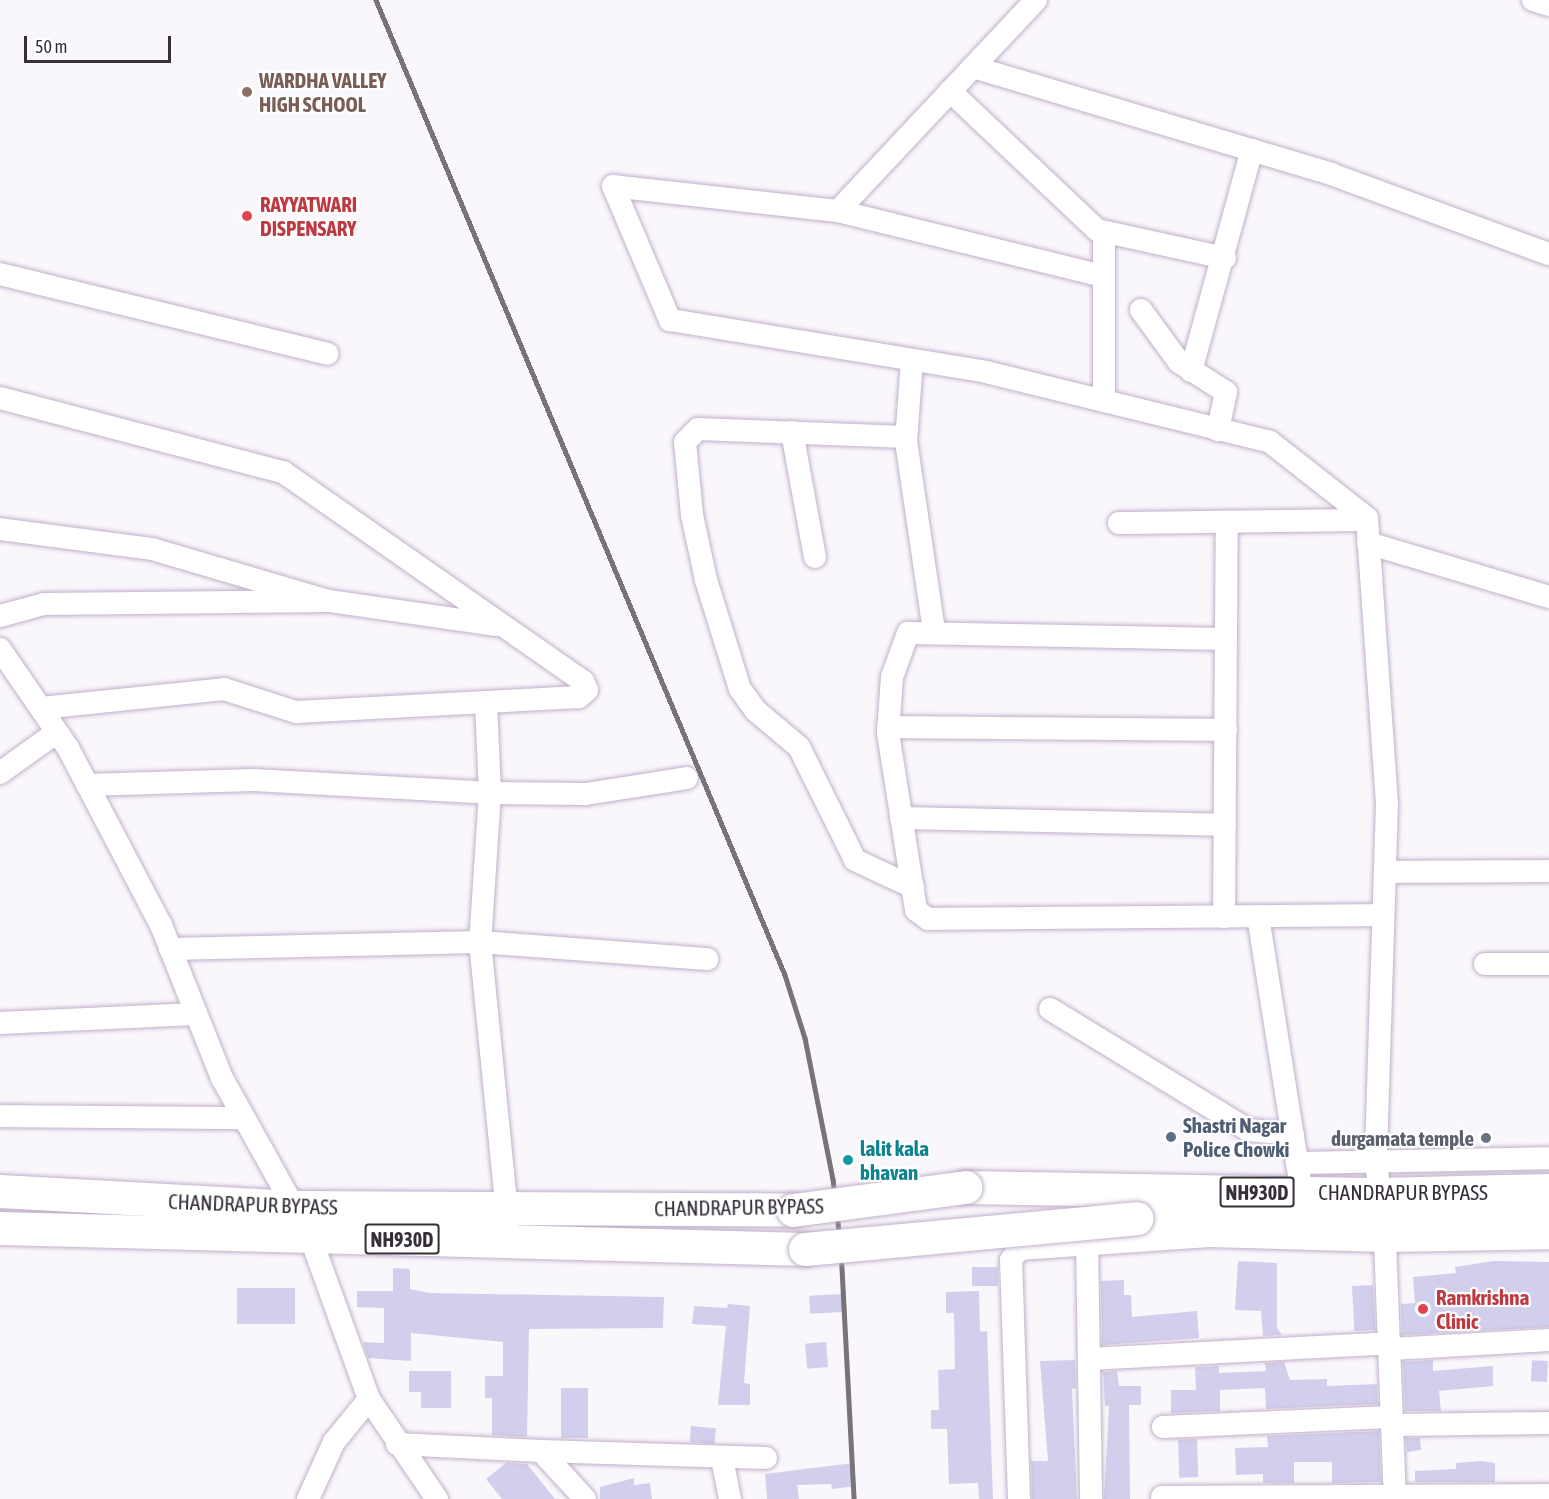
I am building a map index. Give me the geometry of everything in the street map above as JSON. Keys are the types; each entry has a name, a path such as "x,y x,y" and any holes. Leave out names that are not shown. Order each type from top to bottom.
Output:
{"highway":[{"name":"CHANDRAPUR BYPASS","path":"0,1191 294,1207 793,1210 965,1187 1299,1178 1382,1217 1549,1190"},
{"name":"CHANDRAPUR BYPASS","path":"0,1228 805,1249 1137,1218 1549,1216"}],"street":[{"path":"838,211 1035,0"},
{"path":"1533,0 1549,6"},
{"path":"973,68 1331,174 1549,254"},
{"path":"950,91 1104,234 1225,258"},
{"path":"1191,371 1225,258 1252,150"},
{"path":"1103,276 838,211 613,186 670,320 912,360 1104,401 1270,442 1367,520 1387,803 1376,1161 1390,1346 1390,1421 1395,1498"},
{"path":"1104,234 1104,401"},
{"path":"0,274 327,354"},
{"path":"1142,310 1173,356 1191,371 1226,392 1218,430"},
{"path":"912,360 906,437 934,631"},
{"path":"0,398 283,472 583,681 587,690 579,697 297,712 224,689 41,708"},
{"path":"906,437 698,429 690,432 685,442 692,515 706,580 740,689 755,710 799,747 845,848 855,860 912,887"},
{"path":"792,432 815,557"},
{"path":"1119,523 1367,520"},
{"path":"1224,916 1227,522"},
{"path":"0,529 152,549 329,601 500,625"},
{"path":"1368,543 1549,597"},
{"path":"0,616 44,604 329,601"},
{"path":"1226,639 915,631 902,640 888,727 916,910 928,919 1383,915"},
{"path":"0,649 57,732 87,785 170,949 196,1014 244,1118 309,1236 369,1399 397,1444 437,1499"},
{"path":"486,702 490,793 480,942 510,1241"},
{"path":"888,727 1226,730"},
{"path":"0,773 57,732"},
{"path":"87,785 252,780 490,793 586,794 687,778"},
{"path":"901,818 1225,825"},
{"path":"1385,872 1549,871"},
{"path":"1258,916 1299,1178 1376,1161 1549,1158"},
{"path":"170,949 480,942 707,959"},
{"path":"1485,964 1549,964"},
{"path":"1050,1009 1248,1130 1269,1136 1293,1134"},
{"path":"0,1023 196,1014"},
{"path":"0,1116 244,1118"},
{"path":"1019,1499 1011,1260 1013,1253 1027,1246 1210,1236 1382,1217 1549,1238"},
{"path":"1087,1241 1091,1499"},
{"path":"1089,1359 1549,1340"},
{"path":"308,1499 334,1442 369,1399"},
{"path":"1163,1427 1390,1421 1549,1423"},
{"path":"397,1444 766,1458"},
{"path":"541,1451 585,1499"},
{"path":"722,1458 730,1499"},
{"path":"1162,1497 1395,1498 1549,1495"}],"building":[{"path":"1238,1261 1277,1263 1277,1328 1282,1335 1263,1336 1261,1311 1235,1310"},
{"path":"1493,1261 1549,1262 1549,1327 1402,1335 1401,1304 1415,1303 1413,1277 1456,1273 1455,1267"},
{"path":"972,1267 998,1267 998,1286 972,1286"},
{"path":"393,1268 410,1269 410,1289 429,1293 664,1297 663,1328 529,1329 527,1437 492,1435 492,1398 485,1398 485,1376 503,1376 503,1342 411,1333 411,1361 368,1358 363,1342 384,1343 384,1308 357,1307 357,1291 393,1291"},
{"path":"1124,1280 1124,1295 1131,1295 1132,1317 1197,1311 1199,1338 1102,1345 1101,1281"},
{"path":"1373,1285 1375,1330 1354,1331 1352,1286"},
{"path":"237,1288 295,1288 295,1324 237,1324"},
{"path":"979,1291 980,1332 987,1331 993,1499 979,1499 978,1483 949,1484 947,1429 931,1429 931,1410 939,1410 938,1370 955,1369 954,1313 946,1313 946,1292"},
{"path":"842,1294 843,1312 810,1314 809,1296"},
{"path":"728,1304 750,1306 744,1383 750,1384 750,1405 718,1405 726,1326 692,1324 694,1306 727,1308"},
{"path":"826,1342 828,1367 807,1369 805,1344"},
{"path":"1075,1360 1076,1388 1072,1389 1077,1499 1032,1499 1031,1461 1048,1461 1040,1361"},
{"path":"1433,1360 1433,1371 1493,1366 1493,1386 1439,1391 1441,1411 1405,1411 1403,1362"},
{"path":"1532,1360 1548,1361 1547,1382 1531,1381"},
{"path":"1284,1362 1290,1380 1327,1379 1327,1386 1377,1384 1378,1404 1266,1409 1265,1388 1220,1390 1220,1411 1171,1413 1171,1390 1196,1390 1195,1367 1219,1366 1219,1373 1266,1371 1265,1363"},
{"path":"409,1371 451,1371 451,1408 421,1408 421,1392 409,1392"},
{"path":"1117,1371 1119,1386 1141,1386 1141,1405 1129,1405 1130,1499 1104,1499 1109,1406 1105,1406 1103,1372"},
{"path":"561,1388 588,1388 588,1438 561,1438"},
{"path":"691,1426 716,1428 715,1444 690,1442"},
{"path":"1379,1431 1381,1482 1332,1483 1332,1462 1294,1462 1294,1483 1263,1483 1263,1474 1236,1475 1235,1448 1268,1447 1267,1436"},
{"path":"1406,1438 1420,1438 1421,1450 1407,1452"},
{"path":"1197,1439 1198,1477 1179,1478 1178,1440"},
{"path":"1481,1461 1495,1463 1495,1482 1415,1482 1415,1471 1456,1469 1456,1463"},
{"path":"506,1463 527,1464 555,1499 502,1499 486,1479"},
{"path":"853,1463 856,1486 832,1489 831,1484 797,1485 799,1499 767,1499 765,1474"},
{"path":"634,1478 634,1485 650,1483 652,1499 600,1499 600,1487"}],"railway":[{"path":"376,0 785,975 805,1038 833,1179 841,1249 854,1499"}],"place":[{"name":"WARDHA VALLEY HIGH SCHOOL","path":"247,92"},
{"name":"RAYYATWARI DISPENSARY","path":"247,216"},
{"name":"Shastri Nagar Police Chowki","path":"1171,1137"},
{"name":"durgamata temple","path":"1486,1138"},
{"name":"lalit kala bhavan","path":"848,1160"},
{"name":"Ramkrishna Clinic","path":"1423,1309"}]}
